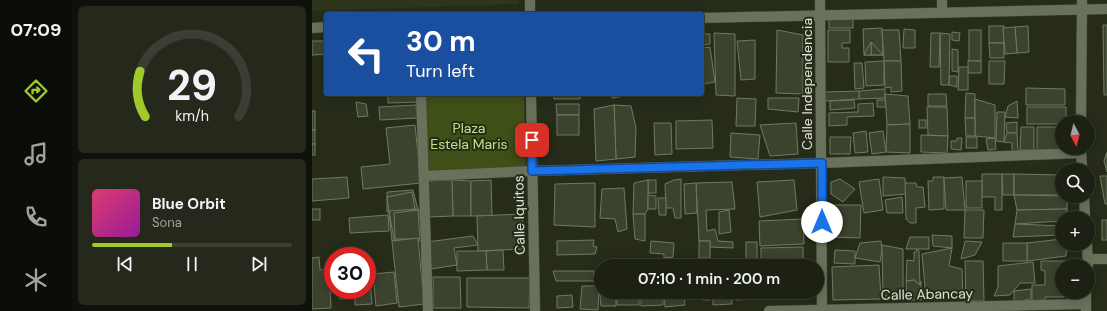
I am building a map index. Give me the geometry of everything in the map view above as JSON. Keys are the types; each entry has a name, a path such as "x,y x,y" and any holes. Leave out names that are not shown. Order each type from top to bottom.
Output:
{"street":[{"path":"530,0 530,12"},
{"name":"Calle Independencia","path":"820,0 822,310"},
{"path":"942,0 942,12"},
{"path":"704,18 942,12 1082,5 1107,9"},
{"path":"1081,115 1082,5"},
{"path":"312,28 324,27"},
{"path":"421,96 428,311"},
{"name":"Calle Iquitos","path":"531,96 535,311"},
{"path":"424,176 532,171 822,163 1055,151"},
{"path":"1095,262 1107,259"},
{"name":"Calle Abancay","path":"769,311 1086,308"}],"shaded area":[{"path":"312,0 519,0 519,4 312,11"}],"green space":[{"name":"Plaza Estela Maris","path":"426,96 524,96 526,172 428,181"}],"building":[{"path":"829,17 853,17 853,28 829,28"},
{"path":"1103,25 1107,25 1107,95 1104,95"},
{"path":"989,26 1004,26 1004,43 989,43"},
{"path":"1028,26 1029,52 1017,53 1015,27"},
{"path":"1015,27 1017,53 1005,54 1003,28"},
{"path":"882,28 883,55 864,55 863,29"},
{"path":"904,29 915,30 915,48 903,48"},
{"path":"777,30 803,35 803,94 776,93"},
{"path":"828,30 850,30 850,43 842,43 842,48 849,48 849,62 828,62"},
{"path":"882,30 899,30 901,61 884,61"},
{"path":"969,30 981,30 981,61 969,61"},
{"path":"952,32 960,33 959,41 952,40"},
{"path":"714,33 735,34 735,96 716,95"},
{"path":"931,33 940,33 939,67 930,67"},
{"path":"940,33 950,34 949,85 941,85"},
{"path":"704,34 710,34 710,44 704,45"},
{"path":"755,40 755,79 741,80 737,41"},
{"path":"312,41 324,41 324,54 312,55"},
{"path":"871,42 883,55 871,55"},
{"path":"871,42 871,55 864,55"},
{"path":"989,43 1004,43 1004,58 990,58"},
{"path":"710,47 715,82 704,84 704,48"},
{"path":"952,49 958,50 958,72 952,71"},
{"path":"884,61 901,61 902,91 891,92 891,87 885,88"},
{"path":"884,61 884,85 866,86 865,62"},
{"path":"968,61 981,61 981,73 968,73"},
{"path":"989,61 1005,61 1004,84 989,84"},
{"path":"854,63 862,63 864,88 855,89"},
{"path":"959,67 968,67 968,90 958,90"},
{"path":"950,76 957,76 957,87 949,85"},
{"path":"1026,88 1065,89 1065,105 1026,105"},
{"path":"885,89 885,98 859,99 859,91"},
{"path":"859,91 859,99 825,101 825,92"},
{"path":"966,93 975,94 975,118 965,118"},
{"path":"885,94 908,96 910,124 887,125"},
{"path":"928,94 946,94 947,106 928,106"},
{"path":"388,96 419,96 420,102 388,103"},
{"path":"553,96 580,96 580,99 554,99"},
{"path":"612,96 625,96 612,98"},
{"path":"737,98 756,99 755,126 736,126"},
{"path":"768,98 799,98 798,112 768,109"},
{"path":"975,99 995,105 995,138 975,136"},
{"path":"854,100 855,108 830,110 830,101"},
{"path":"877,100 885,100 886,107 877,107"},
{"path":"1017,101 1018,118 1005,117 1008,106"},
{"path":"356,102 366,104 368,116 358,117"},
{"path":"873,103 874,116 847,117 847,125 829,126 829,113 858,112 858,104"},
{"path":"556,104 579,104 579,115 557,115"},
{"path":"416,105 417,118 380,120 379,107"},
{"path":"614,105 631,106 636,128 635,157 616,159"},
{"path":"614,105 616,159 596,161 594,109"},
{"path":"927,107 947,107 948,136 928,135"},
{"path":"1027,107 1066,107 1066,115 1055,115 1055,124 1027,124"},
{"path":"312,111 315,111 315,130 312,130"},
{"path":"997,112 1005,112 1004,142 996,141"},
{"path":"557,115 579,115 579,135 557,135"},
{"path":"965,118 975,118 975,136 966,136"},
{"path":"712,120 713,148 676,149 676,121"},
{"path":"919,120 926,120 926,128 919,128"},
{"path":"1017,122 1017,133 1007,133 1006,123"},
{"path":"654,123 671,123 672,154 655,155"},
{"path":"796,123 798,154 770,156 760,125"},
{"path":"910,124 910,153 886,152 887,125"},
{"path":"415,125 421,183 363,189 361,167 390,164 386,128"},
{"path":"1021,127 1034,127 1034,150 1020,150"},
{"path":"1037,127 1055,127 1055,150 1037,150"},
{"path":"312,130 315,130 315,144 312,144"},
{"path":"866,131 868,152 855,153 853,133"},
{"path":"883,131 886,152 872,154 869,133"},
{"path":"731,133 760,135 758,159 730,157"},
{"path":"1007,133 1017,133 1018,151 1012,151 1012,143 1004,142"},
{"path":"921,135 948,136 947,153 921,152"},
{"path":"830,137 851,137 850,154 830,154"},
{"path":"966,137 977,137 977,148 966,148"},
{"path":"957,138 962,138 961,150 951,149 951,141 957,141"},
{"path":"995,138 996,149 988,150 986,139"},
{"path":"312,144 315,144 315,155 312,155"},
{"path":"1107,152 1107,172 1104,161"},
{"path":"982,174 1002,174 1002,210 995,210 995,197 982,197"},
{"path":"1002,174 1014,174 1014,195 1003,195"},
{"path":"1014,174 1055,175 1055,195 1014,195"},
{"path":"1100,176 1107,176 1107,204 1105,204"},
{"path":"347,177 349,198 312,201 312,179"},
{"path":"883,177 905,178 906,194 883,196"},
{"path":"933,177 944,177 944,209 929,210 928,181 933,181"},
{"path":"962,177 965,210 946,210 944,178"},
{"path":"681,179 681,218 675,218 673,208 666,208 665,184"},
{"path":"840,179 855,189 843,202 831,194 831,182"},
{"path":"879,179 883,210 864,213 859,182"},
{"path":"452,180 471,181 471,216 453,216"},
{"path":"452,180 453,216 429,217 428,181"},
{"path":"491,180 492,216 471,216 471,181"},
{"path":"648,180 656,180 656,193 648,193"},
{"path":"648,180 648,209 645,214 633,214 634,183"},
{"path":"794,180 797,210 760,217 757,182"},
{"path":"966,181 982,181 982,208 966,208"},
{"path":"732,182 735,209 706,210 707,231 715,229 718,241 733,242 733,248 710,247 710,241 699,241 696,183"},
{"path":"595,183 595,227 554,225 555,184"},
{"path":"696,183 697,213 685,214 684,184"},
{"path":"905,183 916,183 917,187 923,187 925,207 916,208 916,223 910,223 906,219"},
{"path":"624,188 627,229 618,232 615,219 600,218 602,189"},
{"path":"413,190 418,210 387,212 387,192"},
{"path":"412,192 415,209 389,213 387,197"},
{"path":"648,195 656,196 656,209 648,209"},
{"path":"1014,195 1055,196 1055,203 1067,203 1067,209 1017,210"},
{"path":"902,197 903,213 887,213 885,200"},
{"path":"658,198 666,198 666,215 659,215"},
{"path":"831,205 861,205 860,238 831,237"},
{"path":"312,209 320,209 320,220 312,220"},
{"path":"415,209 418,238 392,241 389,213"},
{"path":"419,209 423,241 394,240 389,211"},
{"path":"1067,209 1067,211 1055,211 1055,221 1015,224 1017,210"},
{"path":"418,210 420,239 395,239 394,213"},
{"path":"729,210 731,232 719,234 719,212"},
{"path":"965,210 984,210 983,238 964,238"},
{"path":"522,214 524,249 478,251 477,216"},
{"path":"633,214 645,214 645,241 635,239"},
{"path":"388,215 389,231 350,233 349,218"},
{"path":"803,219 804,244 760,246 759,221"},
{"path":"1102,220 1107,220 1107,240 1102,240"},
{"path":"1015,224 1055,226 1055,235 1013,237"},
{"path":"932,235 952,236 952,248 933,246"},
{"path":"473,236 478,245 454,248 457,265 431,269 427,242"},
{"path":"910,237 929,237 929,249 906,249"},
{"path":"418,238 424,304 399,307 392,241"},
{"path":"594,240 593,246 597,247 595,254 557,255 557,241"},
{"path":"1055,240 1055,251 1066,251 1066,256 1027,261 1027,243"},
{"path":"651,241 674,243 673,257 664,258 664,254 650,253"},
{"path":"699,241 710,241 710,258 699,258"},
{"path":"881,241 882,250 880,262 855,258 860,243"},
{"path":"965,241 982,242 975,255 961,259"},
{"path":"746,242 757,242 757,259 746,259"},
{"path":"1003,243 1027,243 1027,261 1003,261"},
{"path":"882,245 903,249 903,296 883,296"},
{"path":"803,247 803,259 761,259 761,248"},
{"path":"952,248 949,266 962,269 963,299 926,299 922,254"},
{"path":"917,249 919,251 920,285 914,280 906,281 907,260 914,261 914,252 916,252"},
{"path":"503,250 504,270 487,270 486,251"},
{"path":"835,250 855,251 855,264 834,263"},
{"path":"457,251 486,251 487,270 457,271"},
{"path":"319,257 320,270 324,270 324,299 331,299 331,308 312,309 312,258"},
{"path":"965,261 983,261 984,301 966,301"},
{"path":"1041,261 1055,261 1055,297 1045,297 1045,300 1032,301 1032,285 1045,285 1045,271 1041,270"},
{"path":"1033,262 1035,283 1020,283 1010,295 994,296 998,287 998,266"},
{"path":"879,265 881,299 833,300 832,267"},
{"path":"553,271 594,271 594,281 556,281"},
{"path":"394,272 397,303 376,306 376,274"},
{"path":"433,277 460,277 461,308 433,308"},
{"path":"467,278 530,278 529,308 467,307"},
{"path":"914,280 920,285 921,281 921,300 907,300 906,281"},
{"path":"582,286 594,286 594,299 598,299 598,310 580,309"},
{"path":"1031,289 1031,299 1014,302 1014,291"},
{"path":"572,295 573,307 557,308 557,296"},
{"path":"355,299 372,299 372,304 355,305"},
{"path":"600,299 616,299 616,306 601,306"},
{"path":"617,299 639,299 639,305 617,305"},
{"path":"641,299 663,299 663,305 641,306"},
{"path":"664,299 685,299 685,305 665,307"},
{"path":"713,299 732,299 732,304 713,305"},
{"path":"736,299 759,299 736,300"}],"route":[{"path":"532,140 532,171 822,163 822,222"}]}
